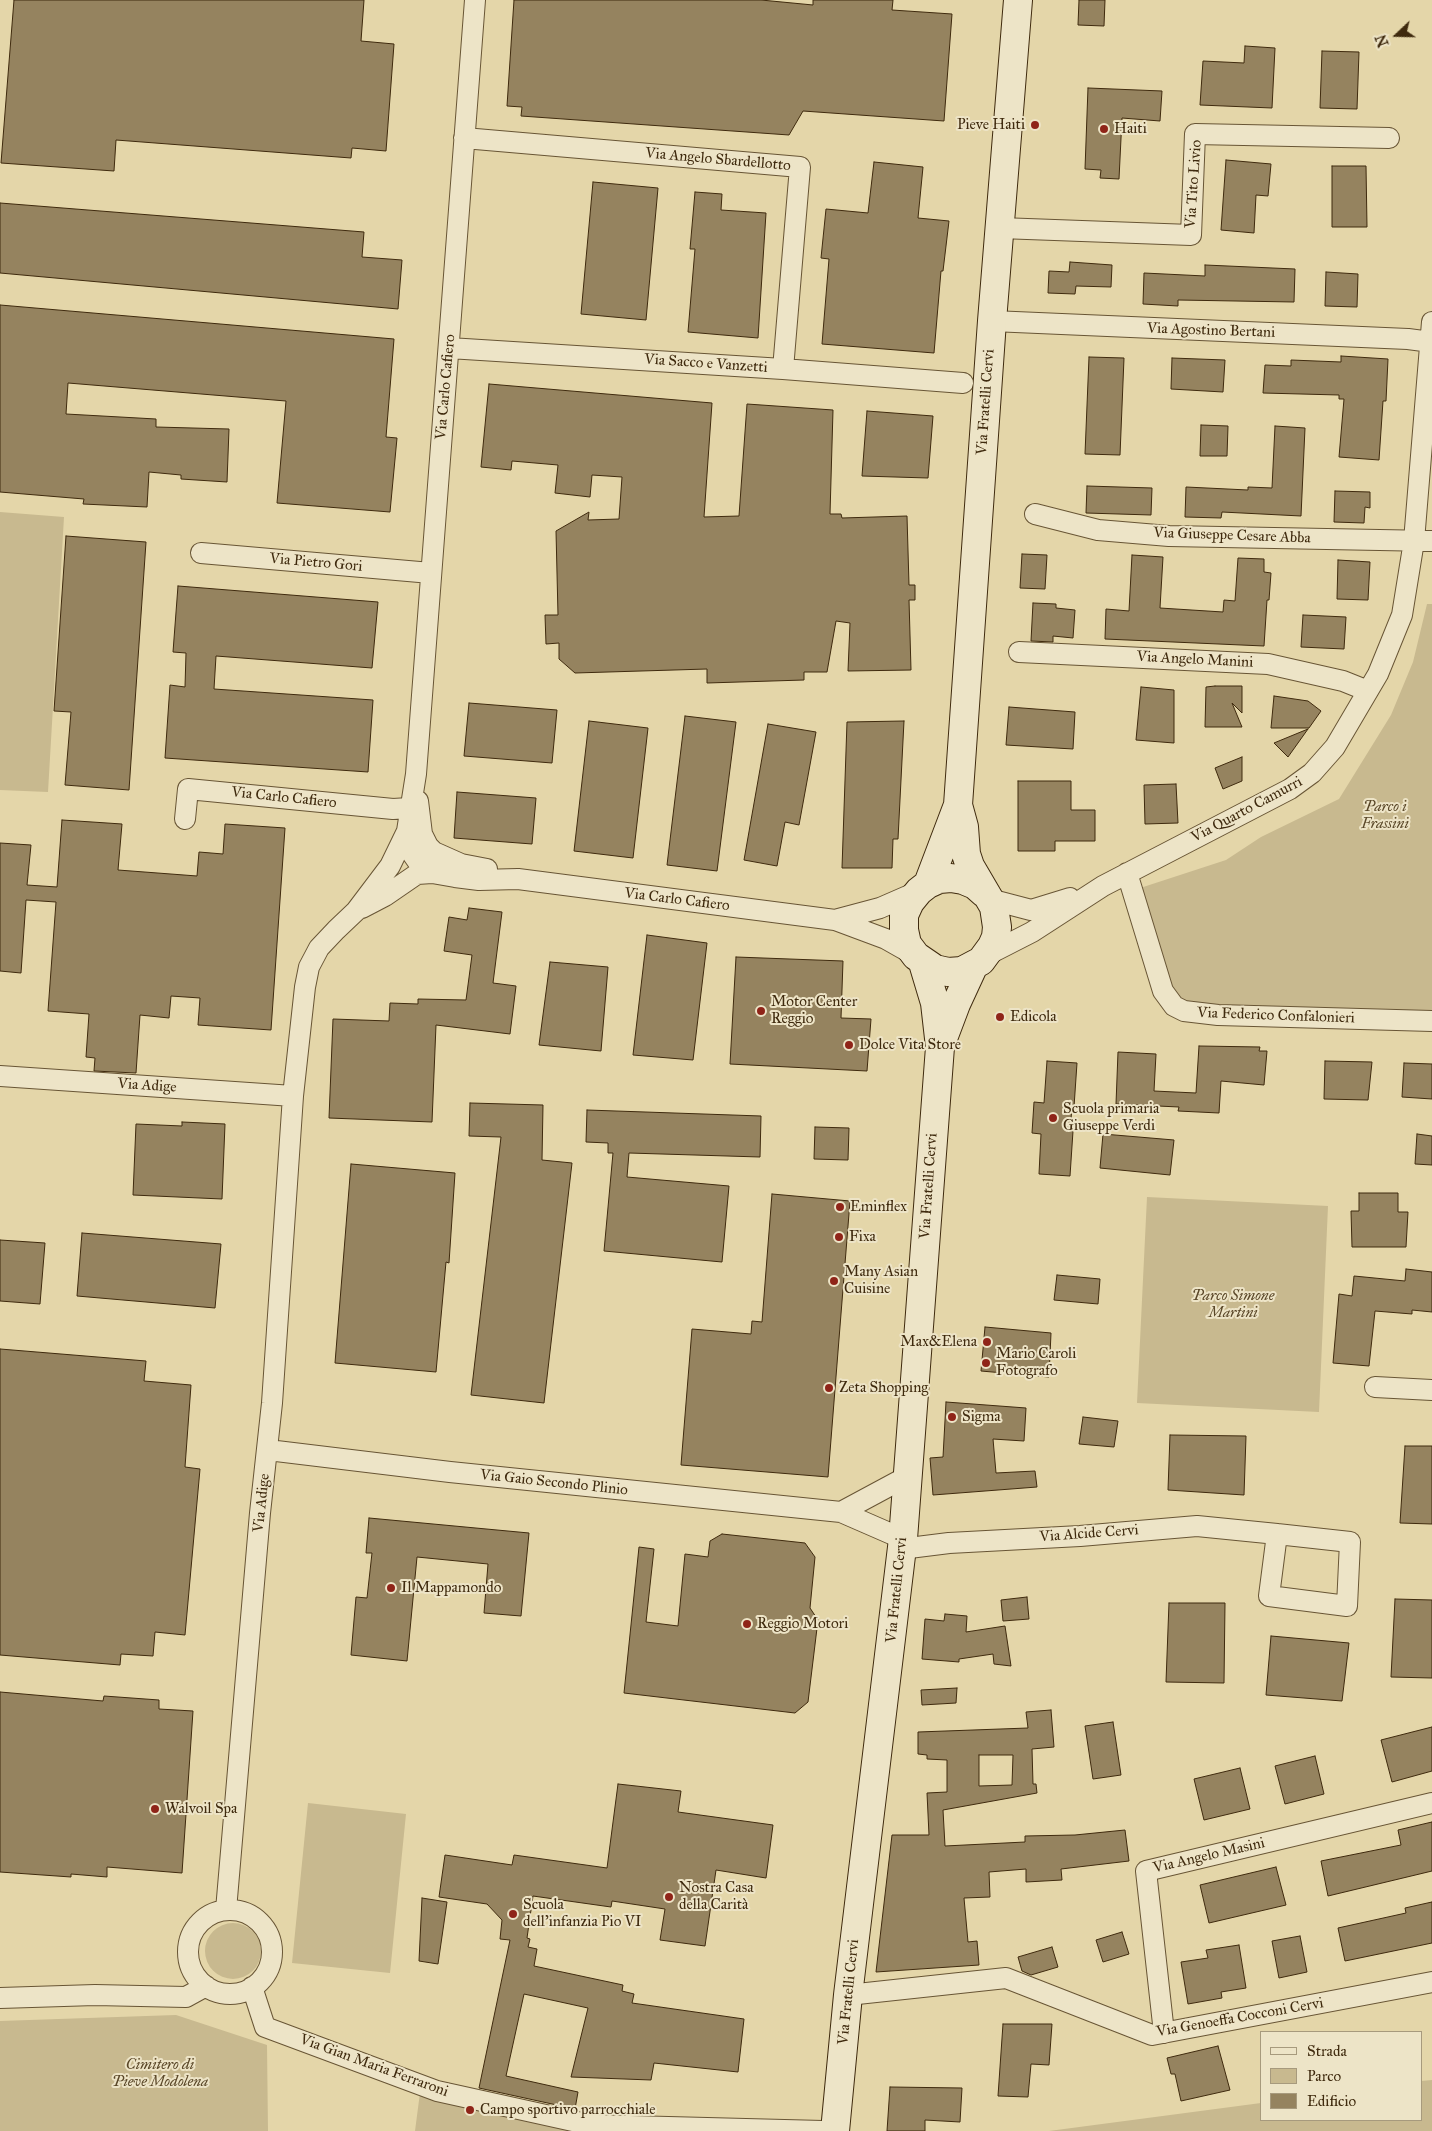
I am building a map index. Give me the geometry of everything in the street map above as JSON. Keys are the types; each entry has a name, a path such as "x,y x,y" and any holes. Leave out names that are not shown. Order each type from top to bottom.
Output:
{"main road":[{"name":"Via Fratelli Cervi","path":"835,2131 848,1995 897,1603 940,1047 935,1003 919,960 908,944 904,916 910,902 923,887 958,805 992,321 1018,0"},
{"name":"Via Fratelli Cervi","path":"940,1047 956,1004 980,960 992,946 997,927 994,907 966,854 964,827 958,805"},
{"path":"923,887 939,880 951,878 975,885 987,896"},
{"path":"919,960 934,969 948,972 962,971 980,960"}],"street":[{"name":"Via Carlo Cafiero","path":"475,0 416,774 409,808 407,831 408,846 413,855 420,865 432,873 479,880 518,879"},
{"name":"Via Tito Livio","path":"1000,228 1191,235 1195,134 1389,138"},
{"name":"Via Angelo Sbardellotto","path":"464,138 800,167 783,369"},
{"name":"Via Agostino Bertani","path":"992,321 1408,339 1431,342"},
{"name":"Via Quarto Camurri","path":"980,960 1032,932 1103,886 1290,789 1312,773 1335,747 1387,655 1402,615 1423,541 1432,322"},
{"name":"Via Sacco e Vanzetti","path":"449,348 783,369 963,383"},
{"name":"Via Giuseppe Cesare Abba","path":"1035,514 1098,530 1169,536 1423,541"},
{"name":"Via Pietro Gori","path":"201,553 431,573"},
{"name":"Via Angelo Manini","path":"1019,652 1268,664 1343,681 1368,691"},
{"name":"Via Carlo Cafiero","path":"416,774 422,834 428,846 442,857 518,879 835,920 886,939 919,960"},
{"name":"Via Carlo Cafiero","path":"184,819 188,789 393,809 409,808"},
{"name":"Via Adige","path":"226,1910 260,1513 268,1450 293,1096 305,987 309,967 320,948 356,911 390,866 407,831"},
{"name":"Via Adige","path":"356,911 385,896 417,874 432,873"},
{"name":"Via Federico Confalonieri","path":"1127,873 1163,991 1174,1006 1184,1011 1218,1015 1432,1021"},
{"name":"Via Quarto Camurri","path":"987,896 1031,910 1103,886"},
{"name":"Via Carlo Cafiero","path":"835,920 880,908 923,887"},
{"name":"Via Adige","path":"0,1076 293,1096"},
{"path":"1375,1387 1432,1390"},
{"name":"Via Gaio Secondo Plinio","path":"268,1450 469,1474 841,1512 902,1544"},
{"path":"841,1512 908,1476"},
{"name":"Via Alcide Cervi","path":"902,1544 1080,1536 1197,1526 1278,1534 1350,1542 1347,1606 1269,1596 1278,1534"},
{"name":"Via Angelo Masini","path":"1164,2033 1146,1871 1432,1803"},
{"path":"226,1910 250,1915 260,1923 267,1933 271,1944 271,1957 268,1969 262,1979 252,1987 241,1992 229,1994 217,1992 206,1986 196,1977 190,1965 188,1953 194,1929 214,1913 226,1910"},
{"name":"Via Genoeffa Cocconi Cervi","path":"848,1995 1006,1978 1152,2035 1432,1982"},
{"path":"0,1998 95,1995 186,1997 206,1986"},
{"name":"Via Gian Maria Ferraroni","path":"252,1987 265,2027 437,2091 591,2125 823,2131"}],"green space":[{"path":"0,512 64,517 48,792 0,790"},
{"name":"Parco i Frassini","path":"1427,604 1432,604 1432,1021 1174,1006 1131,891 1226,860 1261,837 1339,799 1391,715 1413,662"},
{"name":"Parco Simone Martini","path":"1147,1197 1328,1206 1319,1412 1137,1403"},
{"path":"308,1803 406,1814 390,1973 292,1963"},
{"path":"227,1923 239,1923 249,1927 257,1935 261,1951 257,1967 249,1975 239,1979 227,1979 217,1975 209,1967 205,1957 205,1945 209,1935 217,1927"},
{"name":"Cimitero di Pieve Modolena","path":"176,2015 267,2045 268,2131 0,2131 0,2021"},
{"path":"1432,2080 1432,2131 1049,2131 1260,2103 1260,2121 1422,2121 1422,2081"},
{"name":"Campo sportivo parrocchiale","path":"421,2085 591,2125 823,2131 415,2131"}],"building":[{"path":"14,0 364,0 361,41 394,44 386,151 352,148 351,158 116,140 114,171 1,163"},
{"path":"514,0 761,0 813,5 813,0 893,0 892,10 952,14 944,121 803,111 789,135 521,116 522,107 507,106"},
{"path":"1079,0 1105,0 1104,26 1078,25"},
{"path":"1245,46 1275,48 1272,108 1200,105 1203,61 1244,63"},
{"path":"1322,51 1359,52 1357,109 1320,108"},
{"name":"Haiti","path":"1088,88 1162,91 1160,121 1122,118 1119,179 1100,178 1101,170 1085,169"},
{"path":"1226,160 1271,164 1268,196 1256,195 1254,233 1221,230"},
{"path":"874,162 923,167 918,218 949,221 943,271 941,271 934,353 822,344 829,259 821,258 826,209 868,213"},
{"path":"1332,166 1366,166 1367,227 1332,227"},
{"path":"593,182 658,188 646,320 581,314"},
{"path":"695,192 722,194 721,210 766,213 758,338 688,332 695,249 690,249"},
{"path":"0,203 364,232 362,257 402,260 398,309 0,273"},
{"path":"1070,262 1112,265 1111,287 1076,286 1075,294 1048,293 1049,271 1069,272"},
{"path":"1205,265 1295,269 1294,302 1178,300 1178,306 1143,304 1144,273 1205,276"},
{"path":"1326,272 1358,274 1357,307 1325,306"},
{"path":"0,305 394,339 386,437 397,438 390,512 277,503 286,401 68,383 66,414 156,419 156,427 229,429 227,482 181,479 181,475 149,472 147,507 83,504 84,499 0,492"},
{"path":"1341,356 1388,359 1386,401 1383,401 1379,460 1339,457 1344,399 1339,399 1339,395 1263,393 1265,365 1291,366 1291,360 1341,362"},
{"path":"1089,357 1124,358 1120,455 1085,454"},
{"path":"1172,358 1225,360 1223,392 1171,389"},
{"path":"489,384 712,403 704,517 739,516 747,404 833,410 830,514 841,514 842,518 907,516 909,585 915,585 915,600 909,600 911,670 848,671 850,623 836,621 827,672 804,672 804,680 707,683 707,669 575,673 559,659 559,643 546,644 545,615 558,615 556,531 589,512 588,520 619,519 622,477 592,475 590,497 555,493 558,465 512,461 511,470 481,467"},
{"path":"867,411 933,416 928,478 862,476"},
{"path":"1201,425 1228,426 1227,456 1200,456"},
{"path":"1275,426 1305,428 1301,516 1222,512 1221,518 1185,517 1186,487 1248,490 1248,487 1272,488"},
{"path":"1087,486 1152,488 1151,515 1086,513"},
{"path":"1335,491 1370,492 1370,508 1365,507 1364,523 1334,522"},
{"path":"66,536 146,542 129,790 65,785 71,712 54,711"},
{"path":"1022,554 1047,555 1045,589 1020,588"},
{"path":"1132,555 1163,557 1160,608 1223,612 1224,600 1235,601 1238,558 1264,559 1264,572 1271,573 1264,646 1105,639 1106,609 1129,611"},
{"path":"1338,560 1370,562 1368,600 1337,599"},
{"path":"178,586 378,602 372,668 216,656 214,689 373,700 368,772 165,758 170,685 185,687 186,653 173,652"},
{"path":"1033,603 1056,604 1056,608 1075,610 1073,638 1053,636 1053,642 1031,641"},
{"path":"1303,615 1346,617 1344,649 1301,647"},
{"path":"1242,686 1242,713 1232,703 1242,727 1205,727 1206,687"},
{"path":"1141,687 1174,690 1174,743 1136,740"},
{"path":"1274,696 1308,701 1321,711 1309,728 1271,728"},
{"path":"469,703 557,710 552,763 464,756"},
{"path":"1009,707 1075,712 1073,749 1006,745"},
{"path":"685,716 736,722 717,871 667,865"},
{"path":"589,721 648,728 633,858 574,851"},
{"path":"904,721 898,839 893,839 892,868 842,868 847,722"},
{"path":"768,724 816,732 799,825 785,822 777,866 744,860"},
{"path":"1308,729 1288,757 1274,743"},
{"path":"1242,757 1242,781 1223,789 1215,768"},
{"path":"1018,781 1071,781 1071,810 1095,810 1095,841 1055,841 1055,851 1018,851"},
{"path":"1176,784 1178,823 1145,824 1144,785"},
{"path":"457,792 536,798 532,844 454,838"},
{"path":"62,820 122,824 118,870 197,876 199,852 223,854 225,824 285,828 271,1030 198,1025 200,998 171,996 169,1018 140,1015 136,1073 94,1071 95,1058 86,1057 89,1014 48,1011 56,902 26,900 21,973 0,971 0,843 31,845 27,885 57,887"},
{"path":"469,908 502,912 493,983 516,986 510,1034 436,1025 432,1122 329,1118 333,1019 389,1021 390,1003 418,1004 418,999 466,1000 472,955 444,951 449,917 467,920"},
{"path":"647,935 707,943 693,1060 633,1055"},
{"path":"736,957 843,961 841,1018 871,1019 867,1071 730,1064"},
{"path":"550,962 608,967 601,1051 539,1045"},
{"path":"1199,1046 1260,1047 1259,1051 1267,1051 1264,1085 1221,1081 1219,1113 1178,1111 1179,1107 1116,1104 1118,1052 1156,1054 1154,1091 1196,1093"},
{"name":"Scuola primaria Giuseppe Verdi","path":"1047,1061 1077,1063 1074,1107 1072,1107 1070,1131 1073,1131 1070,1176 1039,1174 1041,1134 1032,1133 1034,1102 1044,1103"},
{"path":"1325,1061 1372,1062 1368,1100 1324,1099"},
{"path":"1404,1063 1432,1064 1432,1099 1402,1097"},
{"path":"470,1103 543,1105 542,1160 572,1163 544,1403 471,1395 501,1137 469,1136"},
{"path":"587,1110 761,1116 760,1157 629,1153 627,1177 729,1186 722,1262 604,1251 613,1153 608,1153 608,1143 586,1142"},
{"path":"182,1122 225,1124 222,1199 133,1195 136,1124 182,1126"},
{"path":"815,1127 849,1128 848,1160 814,1159"},
{"name":"Scuola primaria Giuseppe Verdi","path":"1103,1134 1174,1140 1170,1175 1100,1168"},
{"path":"1417,1134 1432,1136 1432,1165 1415,1164"},
{"path":"351,1164 455,1173 449,1263 446,1262 436,1372 335,1363"},
{"path":"1359,1193 1398,1193 1398,1212 1408,1212 1406,1247 1352,1247 1351,1211 1359,1211"},
{"path":"772,1194 850,1201 828,1477 681,1465 692,1329 751,1334 752,1321 762,1322"},
{"path":"82,1233 221,1244 215,1308 77,1296"},
{"path":"0,1240 45,1243 40,1304 0,1301"},
{"path":"1406,1269 1432,1272 1432,1312 1412,1310 1412,1314 1375,1311 1369,1366 1333,1363 1339,1294 1352,1296 1354,1276 1405,1281"},
{"path":"1057,1275 1100,1279 1098,1304 1054,1300"},
{"path":"985,1327 1051,1333 1049,1377 981,1371"},
{"path":"0,1349 146,1361 144,1381 191,1385 185,1467 200,1469 185,1635 155,1632 153,1656 121,1654 120,1665 0,1655"},
{"path":"946,1402 1026,1408 1024,1441 993,1439 996,1473 1035,1471 1037,1487 933,1495 930,1458 943,1457"},
{"path":"1083,1417 1118,1421 1114,1447 1079,1444"},
{"path":"1170,1435 1246,1436 1244,1495 1168,1490"},
{"path":"1405,1446 1432,1446 1432,1524 1400,1523"},
{"name":"Il Mappamondo","path":"369,1518 529,1533 521,1616 484,1613 488,1564 417,1557 407,1661 351,1655 356,1597 367,1598 372,1553 366,1553"},
{"name":"Reggio Motori","path":"722,1534 805,1543 815,1557 810,1608 818,1620 808,1702 795,1713 624,1693 639,1547 654,1549 646,1622 678,1626 685,1554 708,1557 710,1541"},
{"path":"1027,1597 1029,1619 1003,1621 1001,1600"},
{"path":"1395,1599 1432,1600 1432,1678 1391,1677"},
{"path":"1169,1603 1225,1603 1224,1683 1166,1682"},
{"path":"945,1614 967,1616 966,1632 1005,1626 1011,1666 994,1664 993,1654 959,1659 959,1662 922,1659 925,1619 944,1621"},
{"path":"1271,1636 1349,1643 1342,1701 1266,1695"},
{"path":"957,1688 956,1703 922,1705 921,1690"},
{"path":"0,1692 103,1701 104,1696 159,1700 159,1709 193,1711 182,1873 107,1867 107,1877 71,1874 71,1877 0,1872"},
{"path":"1051,1710 1054,1747 1032,1749 1033,1784 1036,1784 1037,1793 943,1810 945,1846 1025,1842 1025,1836 1075,1835 1125,1830 1129,1861 1061,1869 1062,1880 1026,1882 1026,1869 989,1872 990,1897 964,1898 968,1942 977,1941 979,1965 876,1972 892,1835 929,1835 927,1793 947,1792 947,1760 927,1759 927,1755 918,1754 918,1732 1028,1728 1026,1712","holes":["979,1755 1013,1755 1012,1785 979,1786"]},
{"path":"1113,1722 1121,1775 1093,1779 1085,1726"},
{"path":"1432,1727 1432,1771 1392,1782 1381,1740"},
{"path":"1315,1756 1324,1794 1285,1804 1275,1766"},
{"path":"1240,1768 1250,1809 1204,1820 1194,1779"},
{"path":"618,1784 681,1791 678,1812 773,1825 766,1878 716,1870 705,1946 660,1940 665,1909 612,1901 611,1907 533,1896 527,1938 530,1939 528,1947 537,1949 534,1966 623,1985 622,1991 634,1994 632,2003 744,2019 738,2072 654,2063 651,2080 571,2077 588,2008 524,1994 506,2076 578,2092 575,2109 479,2088 510,1940 500,1939 502,1920 487,1904 439,1897 445,1855 512,1865 514,1855 607,1868"},
{"path":"1432,1822 1432,1871 1328,1896 1321,1861 1401,1845 1398,1830"},
{"path":"1276,1867 1286,1905 1209,1923 1200,1885"},
{"path":"422,1898 447,1902 438,1964 419,1961"},
{"path":"1432,1902 1432,1943 1345,1961 1338,1928 1406,1913 1405,1908"},
{"path":"1122,1932 1129,1954 1103,1962 1096,1940"},
{"path":"1300,1936 1307,1972 1279,1978 1272,1941"},
{"path":"1239,1945 1246,1988 1221,1992 1222,1998 1188,2004 1181,1962 1208,1958 1206,1950"},
{"path":"1052,1947 1058,1967 1031,1975 1022,1971 1018,1957"},
{"path":"1003,2024 1052,2024 1049,2065 1031,2064 1028,2097 998,2096"},
{"path":"1218,2046 1230,2090 1181,2101 1175,2074 1171,2074 1167,2058"},
{"path":"890,2087 962,2088 960,2122 925,2120 925,2131 887,2131"}],"place":[{"name":"Pieve Haiti","path":"1035,125"},
{"name":"Haiti","path":"1104,129"},
{"name":"Motor Center Reggio","path":"761,1011"},
{"name":"Edicola","path":"1000,1017"},
{"name":"Dolce Vita Store","path":"849,1045"},
{"name":"Scuola primaria Giuseppe Verdi","path":"1053,1118"},
{"name":"Eminflex","path":"840,1207"},
{"name":"Fixa","path":"839,1237"},
{"name":"Many Asian Cuisine","path":"834,1281"},
{"name":"Max&Elena","path":"987,1342"},
{"name":"Mario Caroli Fotografo","path":"986,1363"},
{"name":"Zeta Shopping","path":"829,1388"},
{"name":"Sigma","path":"952,1417"},
{"name":"Il Mappamondo","path":"391,1588"},
{"name":"Reggio Motori","path":"747,1624"},
{"name":"Walvoil Spa","path":"155,1809"},
{"name":"Nostra Casa della Carità","path":"669,1897"},
{"name":"Scuola dell'infanzia Pio VI","path":"513,1914"},
{"name":"Campo sportivo parrocchiale","path":"470,2110"}]}
